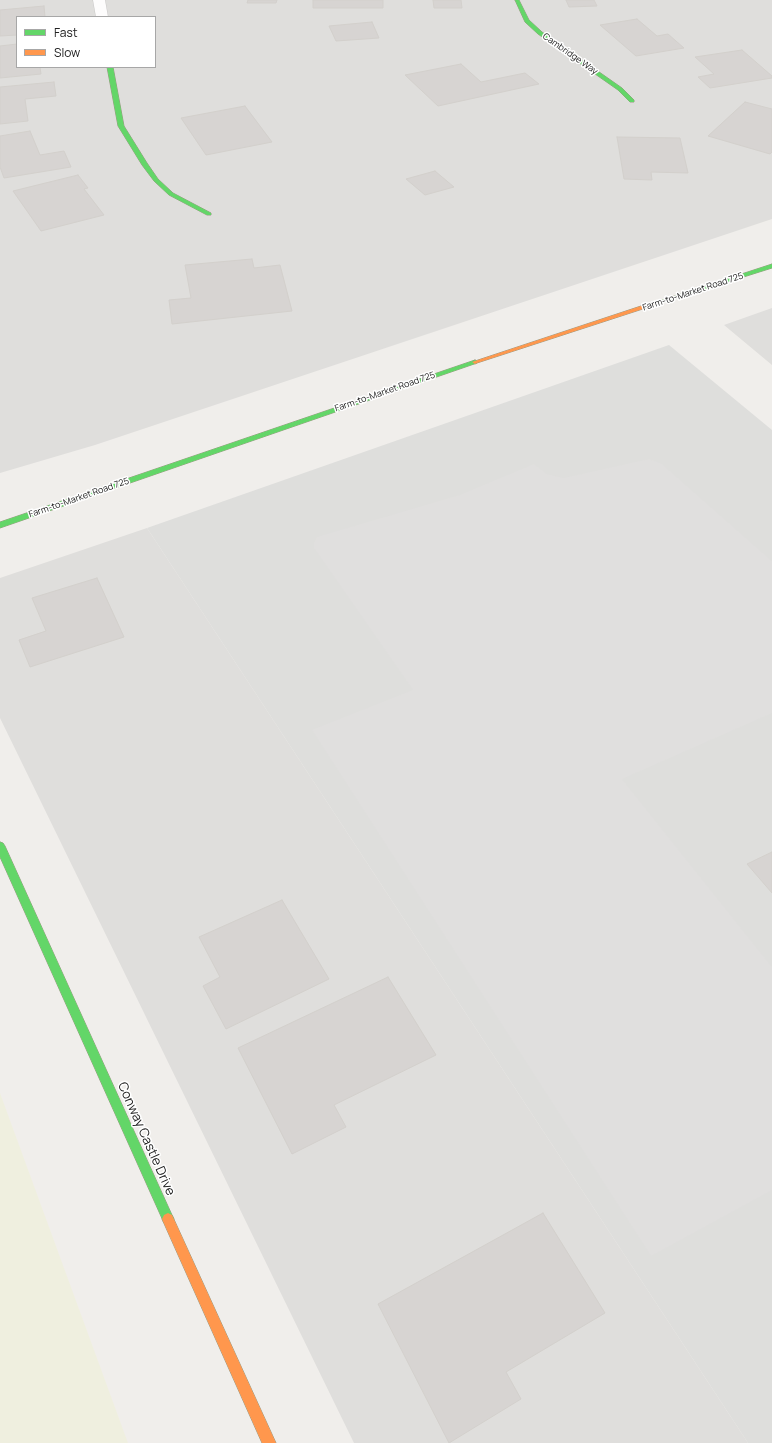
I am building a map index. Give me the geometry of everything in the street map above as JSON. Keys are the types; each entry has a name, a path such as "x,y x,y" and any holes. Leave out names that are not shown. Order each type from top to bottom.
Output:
{"street":[{"path":"99,0 102,16"},
{"name":"Cambridge Way","path":"517,0 527,21 540,33 605,78 632,101"},
{"path":"110,68 121,126 128,140 144,164 156,180 170,194 209,214"},
{"name":"Farm-to-Market Road 725","path":"0,524 430,376 772,266"},
{"name":"Conway Castle Drive","path":"0,846 269,1443"}],"shaded area":[{"path":"0,0 772,0 772,219 95,445 0,473"},
{"path":"772,308 772,365 724,325"},
{"path":"669,345 772,430 772,1443 748,1443 147,528"},
{"path":"649,459 662,464 772,561 772,713 622,779 772,967 772,1190 651,1256 312,730 413,690 314,548 314,543 317,537 460,495 534,464 547,474 564,478"},
{"path":"147,528 748,1443 354,1443 0,718 0,578"}],"green space":[{"path":"0,1093 128,1443 0,1443"}],"building":[{"path":"248,0 277,0 276,3 247,3"},
{"path":"313,0 383,0 383,8 313,8"},
{"path":"433,0 461,0 462,8 434,8"},
{"path":"566,0 594,0 597,6 569,7"},
{"path":"44,6 45,16 16,16 16,35 0,36 0,10"},
{"path":"637,19 657,36 668,34 684,48 636,56 600,25"},
{"path":"372,22 379,38 336,41 329,26"},
{"path":"16,44 16,68 40,68 41,74 0,78 0,46"},
{"path":"742,50 772,76 772,78 710,88 698,77 714,74 695,57"},
{"path":"461,64 481,82 525,73 539,84 438,106 405,75"},
{"path":"54,82 56,96 25,99 28,121 0,124 0,87"},
{"path":"745,102 772,109 772,152 770,154 708,136"},
{"path":"245,106 272,142 206,155 181,118"},
{"path":"30,131 40,155 64,151 71,167 4,178 0,167 0,136"},
{"path":"617,137 680,138 688,173 651,172 652,180 624,179"},
{"path":"435,171 454,187 425,195 406,179"},
{"path":"78,175 88,188 84,189 104,215 41,231 13,191"},
{"path":"252,259 254,268 280,265 292,311 172,324 169,300 191,298 185,265"},
{"path":"97,578 124,637 30,667 19,640 46,631 32,598"},
{"path":"772,852 772,893 747,864"},
{"path":"282,900 329,979 226,1029 203,986 220,977 199,937"},
{"path":"388,977 436,1055 334,1105 346,1127 292,1154 238,1048"},
{"path":"543,1213 605,1313 506,1372 521,1399 449,1443 378,1304"}],"traffic: fast":[{"path":"517,0 527,21 540,33 620,89 632,101"},
{"path":"110,68 121,126 144,164 156,180 171,194 209,214"},
{"path":"656,303 772,266"},
{"path":"0,525 475,362"},
{"path":"0,846 168,1219"}],"traffic: slow":[{"path":"475,362 656,303"},
{"path":"168,1219 269,1443"}]}
